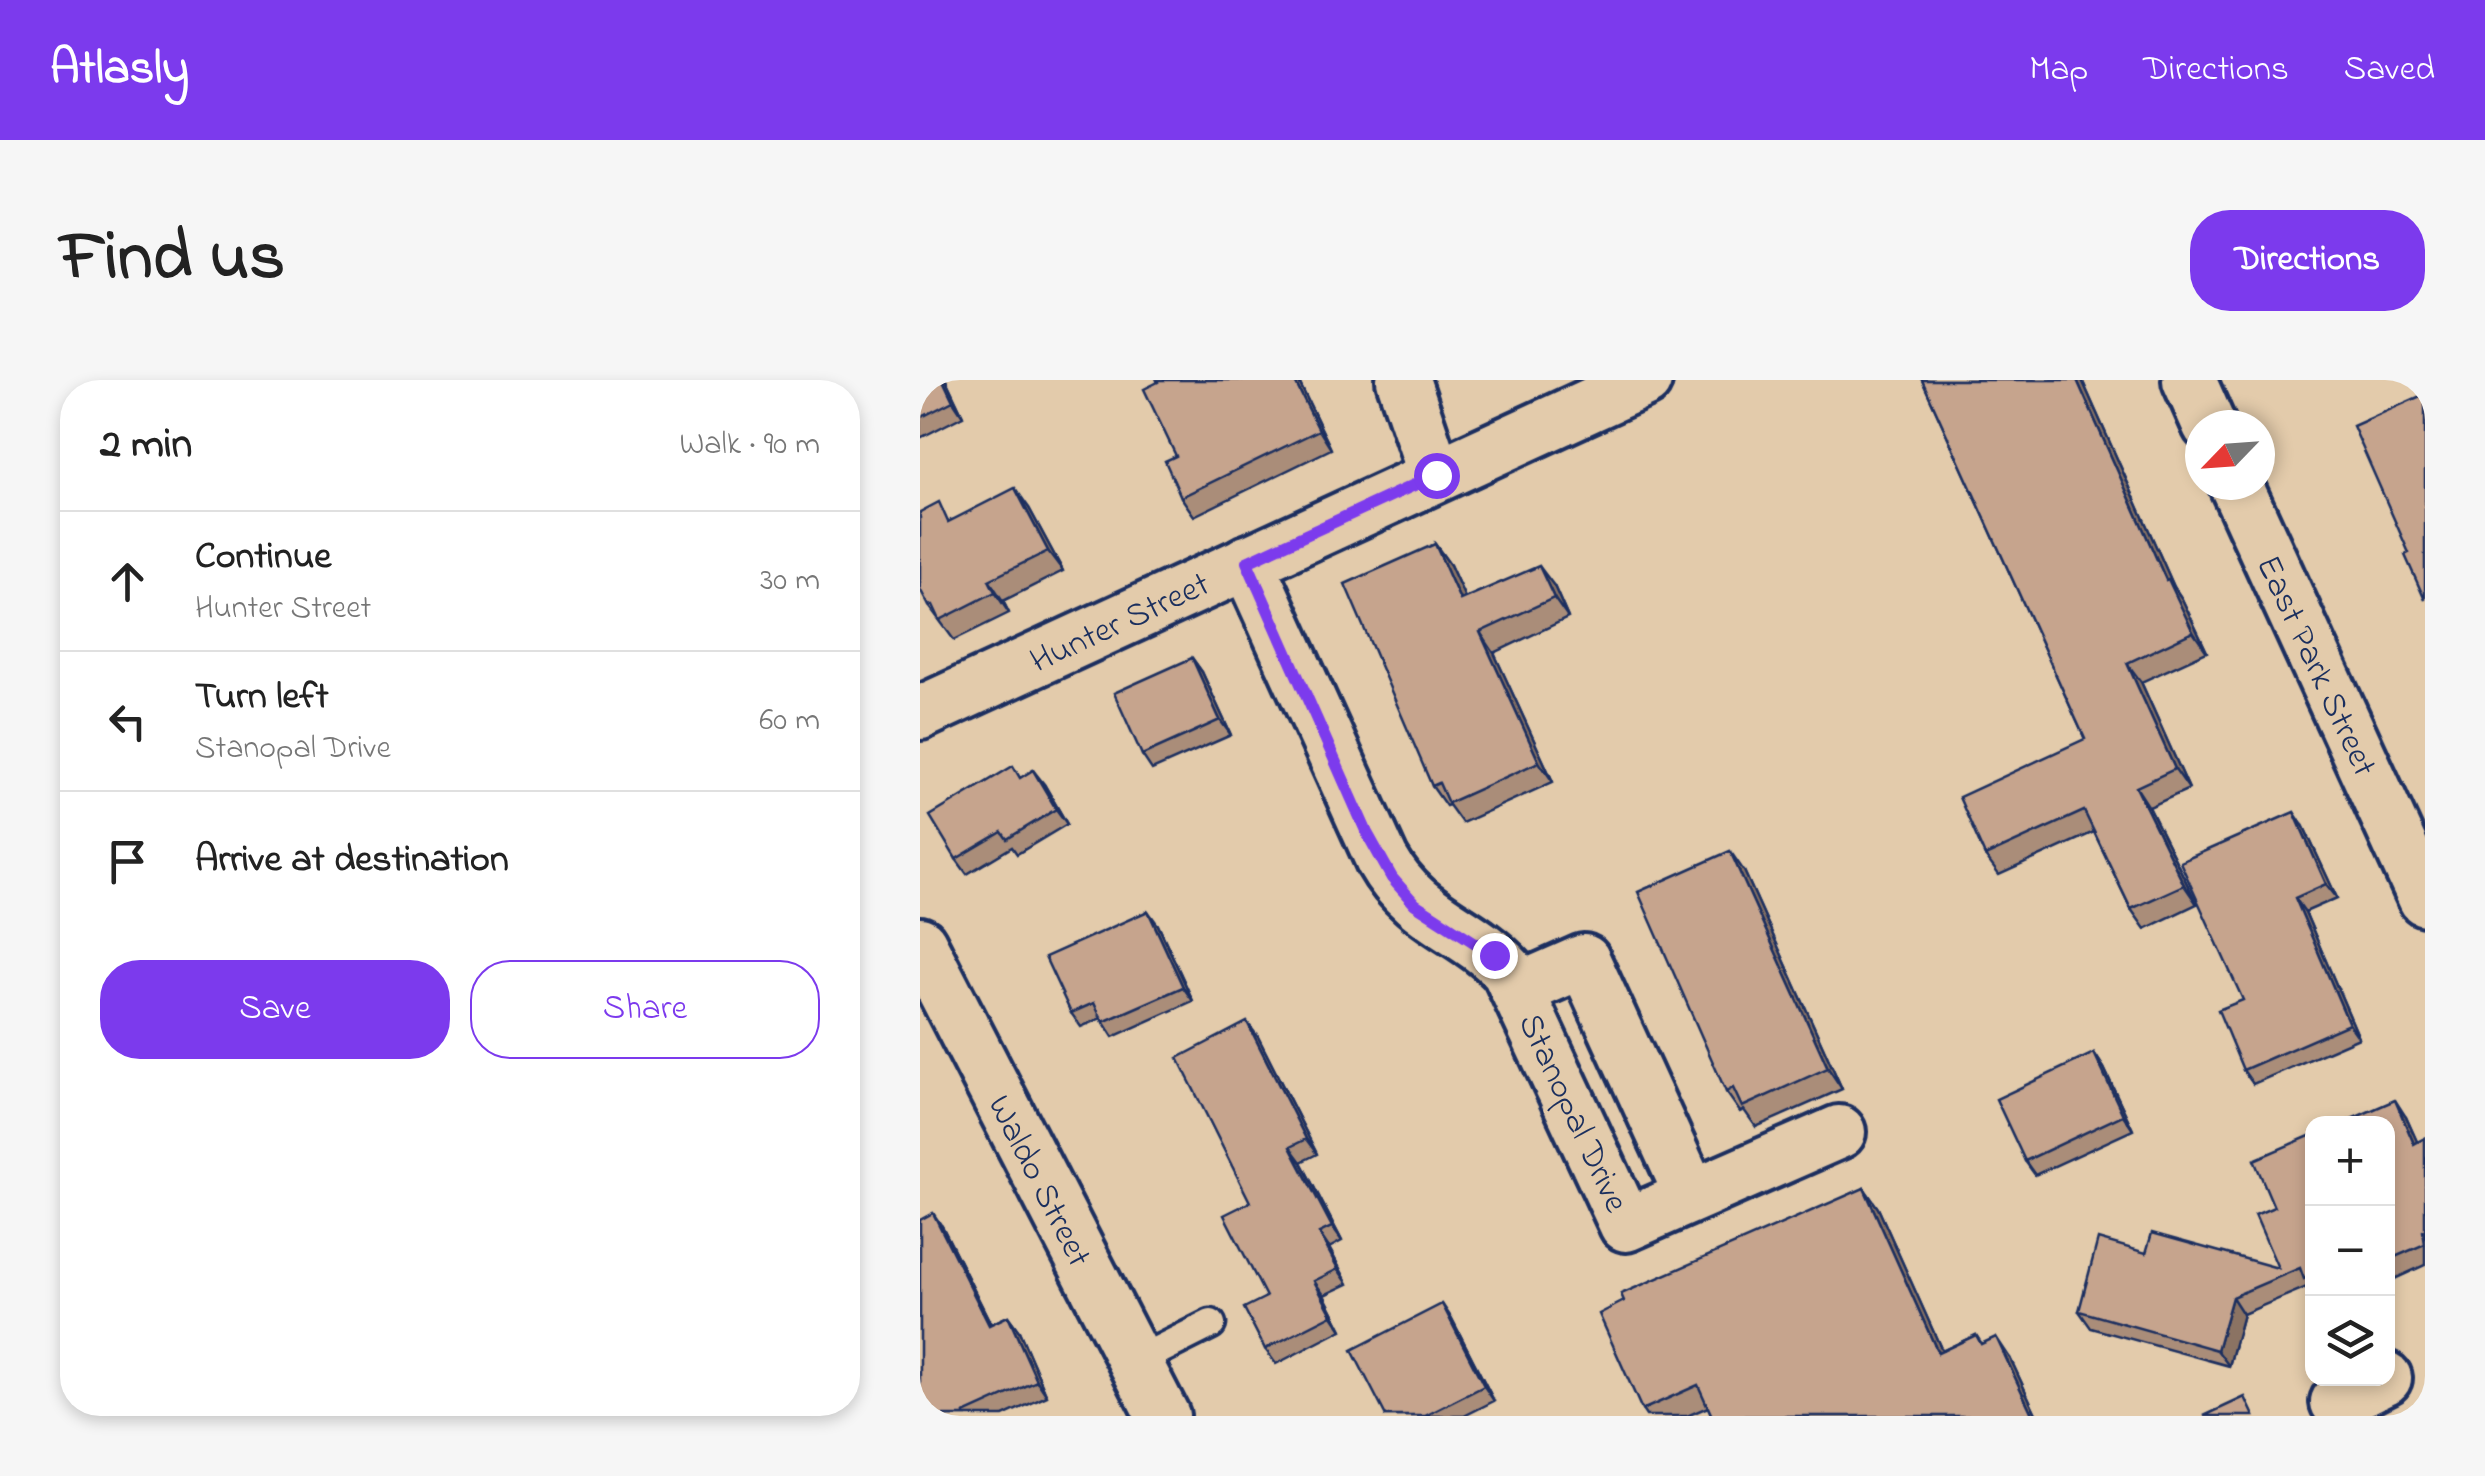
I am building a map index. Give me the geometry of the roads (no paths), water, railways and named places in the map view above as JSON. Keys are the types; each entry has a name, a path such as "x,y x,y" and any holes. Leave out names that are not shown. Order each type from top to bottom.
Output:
{"street":[{"path":"1403,380 1436,475"},
{"name":"Hunter Street","path":"920,713 1645,380"},
{"path":"2190,380 2203,410"},
{"name":"East Park Street","path":"2243,500 2425,899"},
{"name":"Stanopal Drive","path":"1247,562 1367,833 1392,878 1415,904 1494,955 1508,970 1626,1225 1839,1132"},
{"name":"Waldo Street","path":"920,944 1163,1416"},
{"path":"1518,990 1584,961 1690,1195"},
{"path":"2395,1374 2425,1359"},
{"path":"2336,1402 2369,1386"}],"lane":[{"path":"1135,1362 1211,1324"}]}
